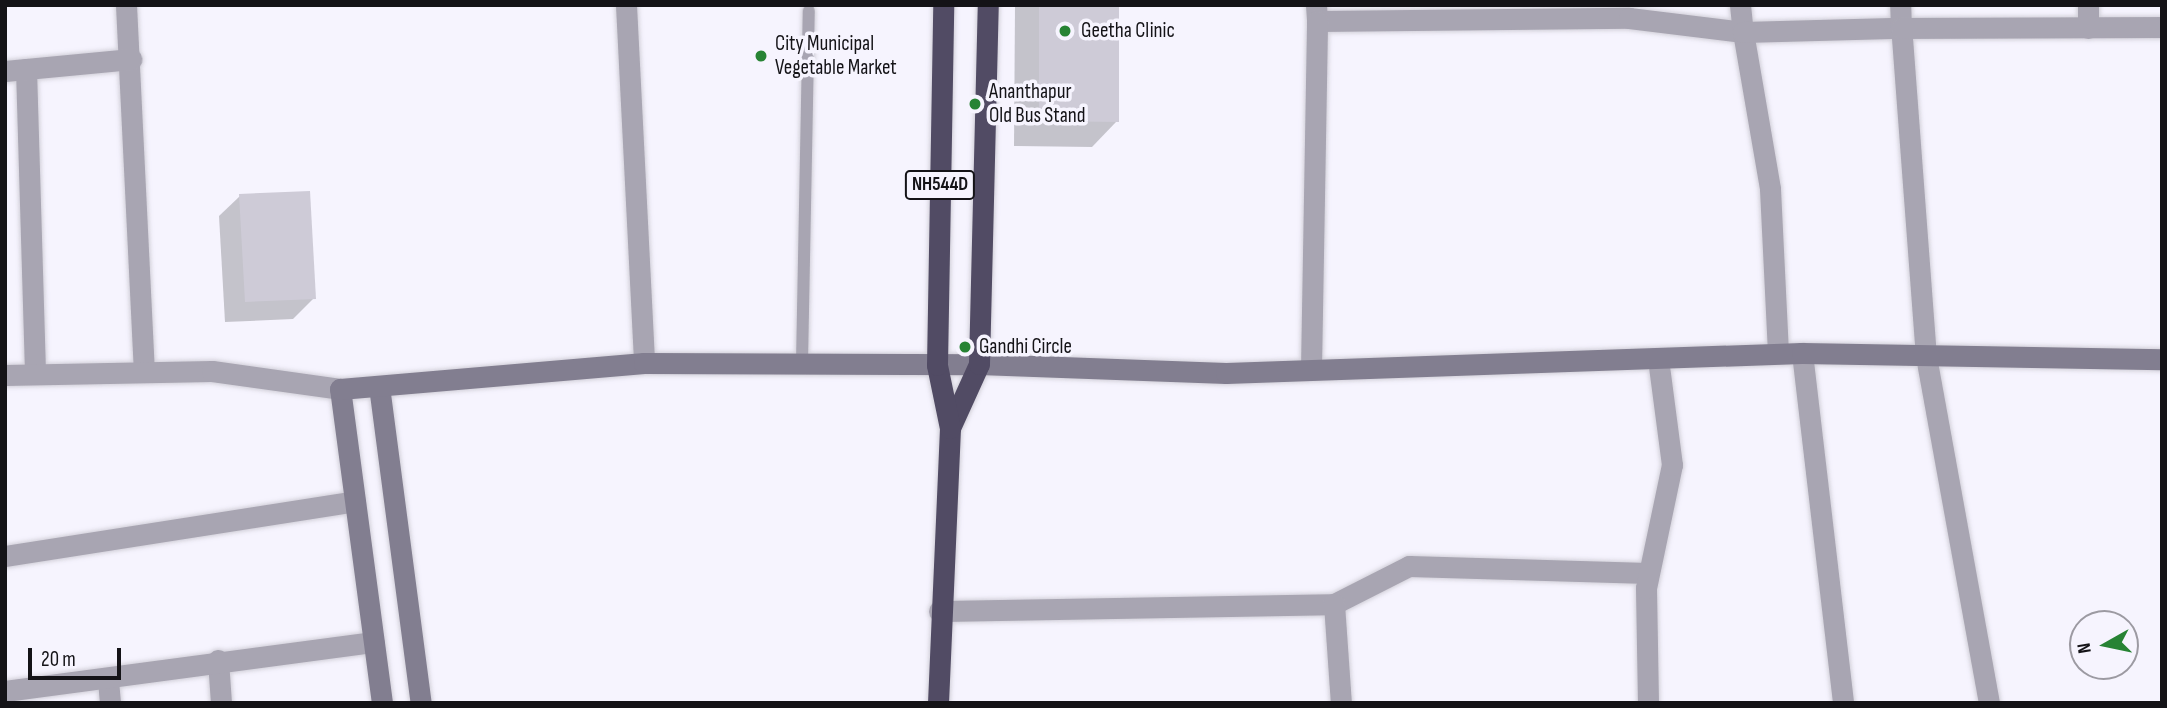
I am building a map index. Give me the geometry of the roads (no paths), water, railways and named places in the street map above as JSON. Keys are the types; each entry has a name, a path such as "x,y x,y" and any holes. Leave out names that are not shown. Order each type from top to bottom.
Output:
{"highway":[{"name":"NH544D","path":"938,703 939,611 950,428 937,365 943,5"},
{"name":"NH544D","path":"950,428 979,364 988,5"}],"street":[{"path":"126,5 131,59 144,372"},
{"path":"626,5 644,363"},
{"path":"1740,5 1770,189 1778,353"},
{"path":"1900,5 1926,357 1989,703"},
{"path":"2088,5 2088,28"},
{"path":"1311,369 1316,13 1628,11 1743,32 1901,28 2162,27"},
{"path":"35,373 16,70 131,59"},
{"path":"1802,352 1843,703"},
{"path":"5,374 212,371 340,389 644,363 979,364 1226,373 1802,352 1926,357 2162,359"},
{"path":"1648,703 1648,573 1672,466 1658,358"},
{"path":"379,386 421,703"},
{"path":"340,389 382,703"},
{"path":"5,556 355,502"},
{"path":"939,611 1334,604 1409,566 1648,573"},
{"path":"1334,604 1341,703"},
{"path":"5,691 108,680 218,660 374,642"},
{"path":"218,660 221,703"},
{"path":"108,680 110,703"}],"lane":[{"path":"802,363 809,11"}],"place":[{"name":"Geetha Clinic","path":"1065,31"},
{"name":"City Municipal Vegetable Market","path":"761,56"},
{"name":"Ananthapur Old Bus Stand","path":"975,104"},
{"name":"Gandhi Circle","path":"965,347"}]}
